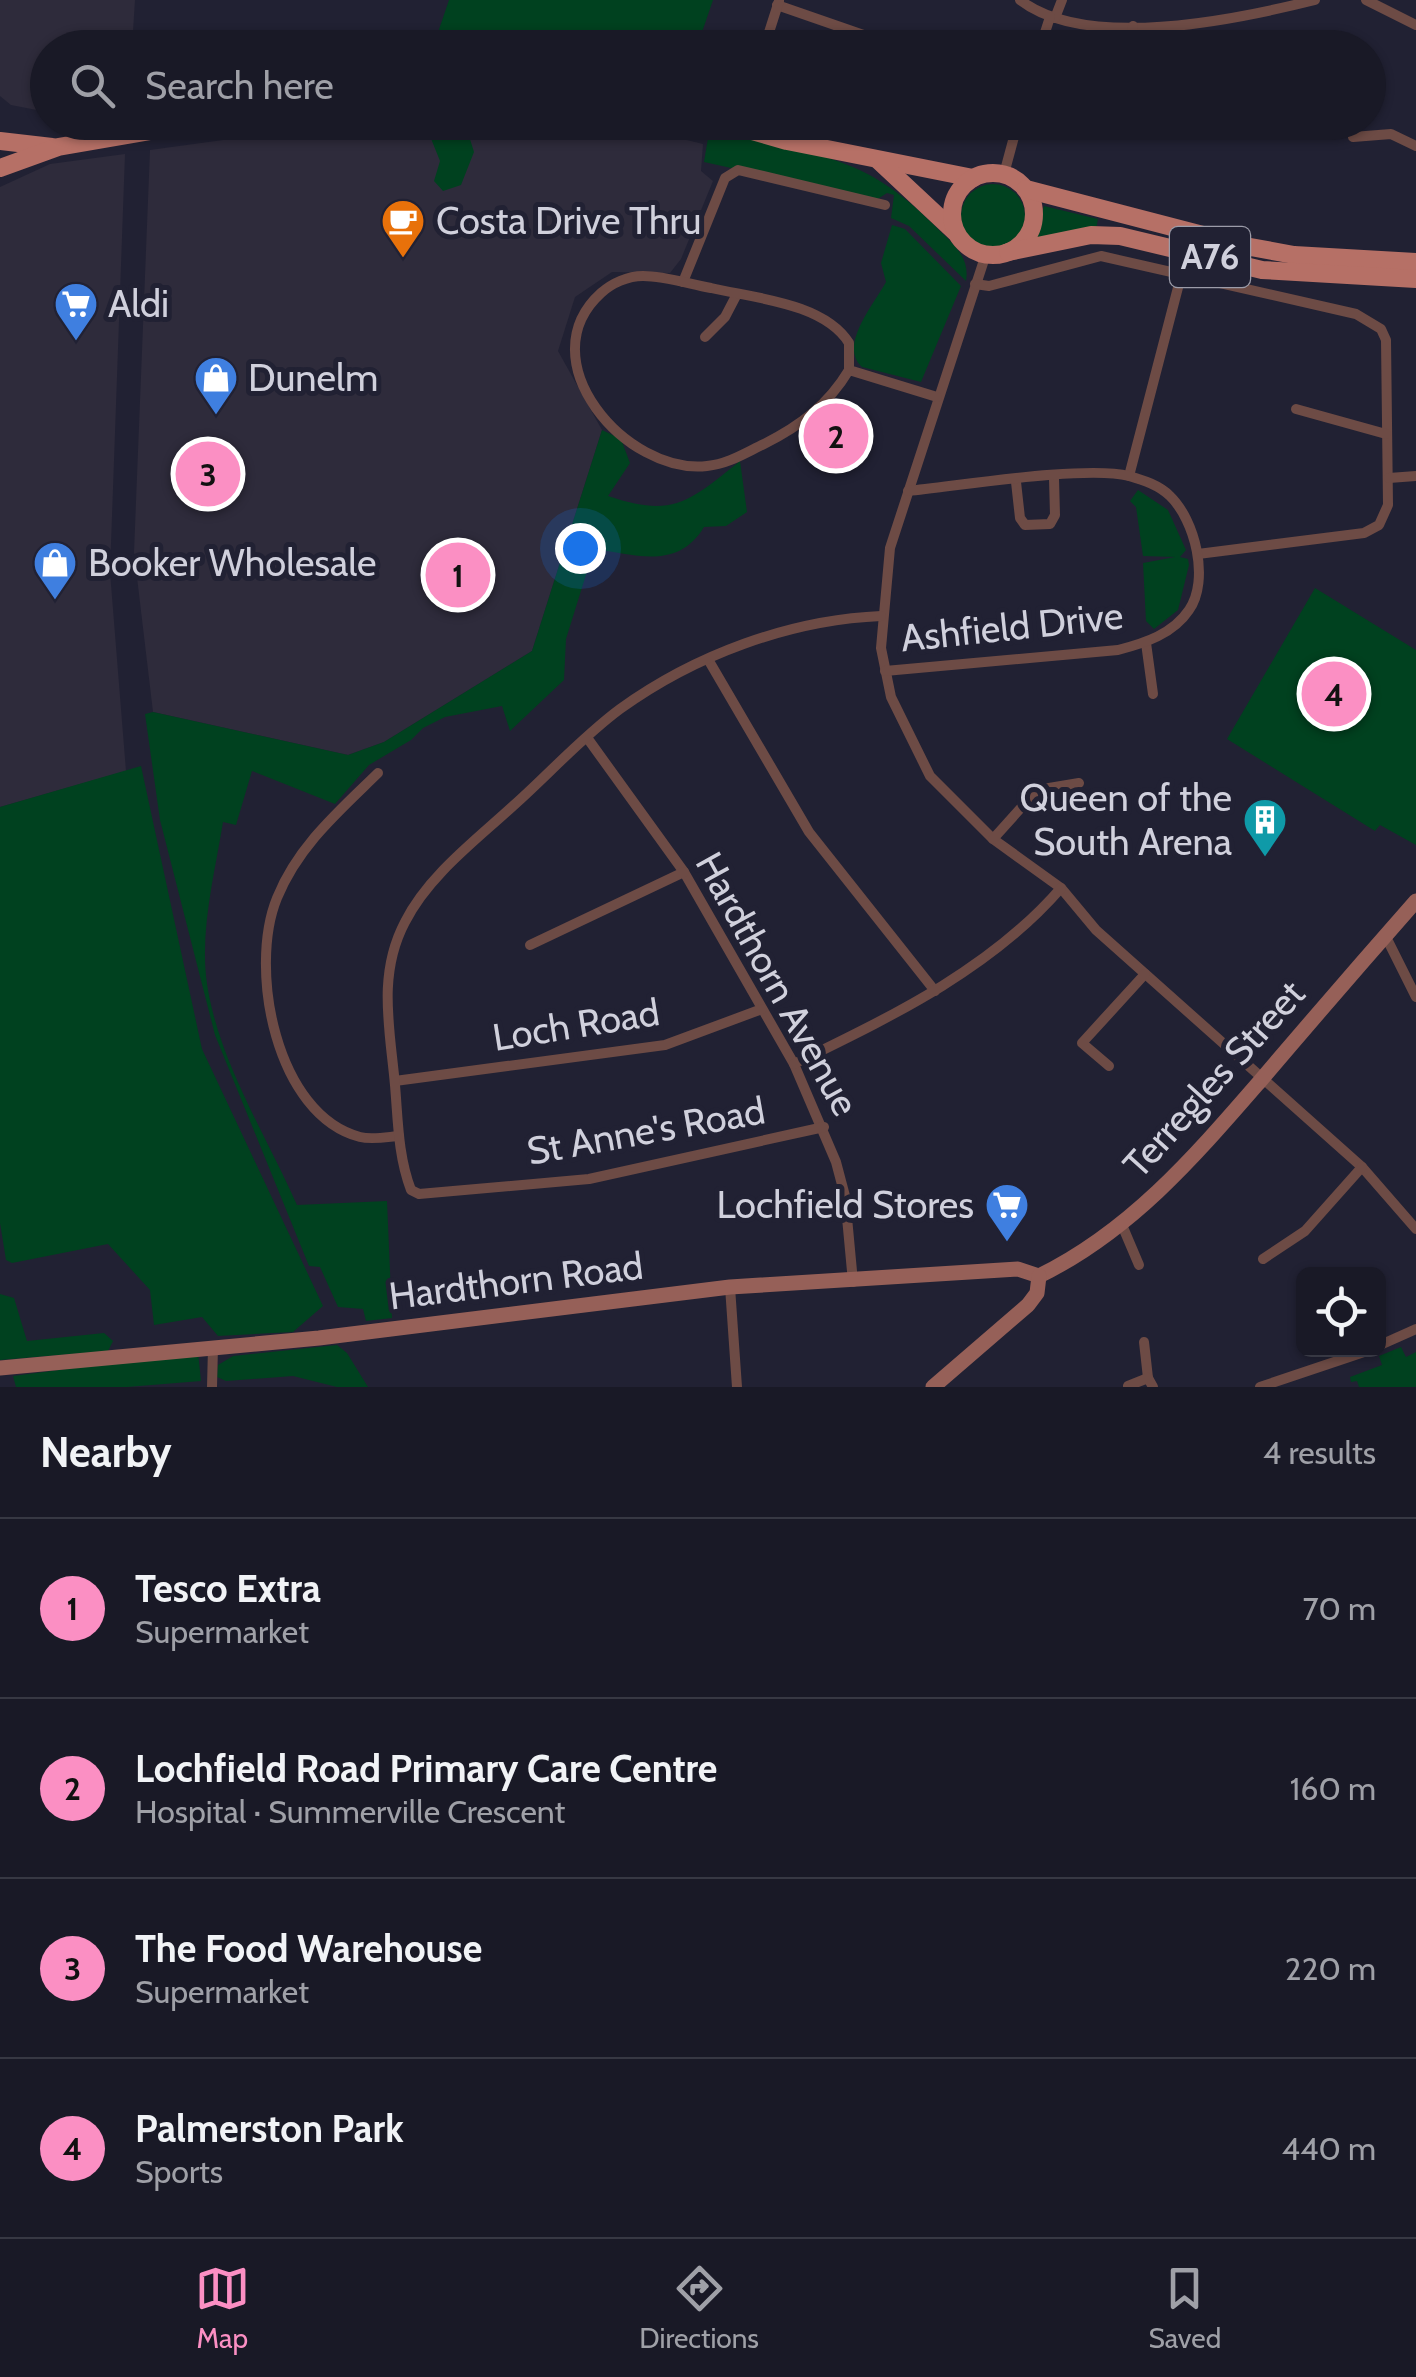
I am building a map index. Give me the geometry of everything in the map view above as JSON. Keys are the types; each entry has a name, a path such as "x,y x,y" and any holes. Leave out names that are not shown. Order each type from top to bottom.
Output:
{"main road":[{"path":"0,168 58,147 100,140"},
{"path":"798,140 973,178 1004,174"},
{"path":"0,141 58,147"},
{"path":"878,160 959,236 986,254"},
{"name":"A76","path":"1004,174 1026,189 1245,246 1294,255 1416,262"},
{"path":"959,236 952,210 956,198 973,178"},
{"path":"1008,252 1027,236 1032,225 1034,212 1026,189"},
{"name":"A76","path":"986,254 1092,234 1120,236 1262,270 1416,279"}],"street":[{"path":"1020,0 1052,18 1133,26 1212,24 1315,0"},
{"path":"1047,30 1062,0"},
{"path":"1366,0 1390,5 1416,25"},
{"path":"770,30 778,3 852,30"},
{"path":"1133,26 1133,30"},
{"path":"1386,135 1416,146"},
{"path":"1004,174 1013,140"},
{"path":"683,282 725,178 738,170 884,205"},
{"path":"986,254 890,548 881,616 885,671 910,741 930,776 993,838 1062,888 1096,930 1362,1166 1416,1229"},
{"path":"908,491 1109,472 1128,476 1170,496 1198,554 1364,534 1385,516 1389,478 1386,340 1368,318 1101,256 988,286 975,284"},
{"path":"642,276 737,294 826,318 849,342 849,370 822,407 726,463 687,467 660,460 617,431 598,408 579,380 573,337 592,302 620,281 642,276"},
{"path":"1128,476 1181,276"},
{"path":"705,337 725,317 737,294"},
{"path":"849,370 937,397"},
{"path":"1296,409 1386,434"},
{"path":"1389,478 1416,476"},
{"path":"1016,482 1020,518 1026,525 1038,527 1050,524 1055,515 1054,478"},
{"name":"Ashfield Drive","path":"885,671 1118,650 1146,643 1174,627 1192,608 1198,554"},
{"path":"378,773 318,831 297,861 269,923 263,967 276,1040 320,1113 363,1138 399,1136 386,1008 388,976 406,920 468,846 618,711 709,660 806,624 881,616"},
{"path":"1146,643 1153,694"},
{"path":"709,660 809,832 935,992"},
{"name":"Hardthorn Avenue","path":"588,739 684,872 794,1064 824,1127 844,1196 853,1282"},
{"path":"993,838 1038,790 1079,783"},
{"path":"530,945 684,872"},
{"path":"794,1064 935,992 1011,936 1062,888"},
{"name":"Terregles Street","path":"1039,1276 1080,1256 1122,1225 1186,1167 1416,901"},
{"path":"1386,936 1416,997"},
{"path":"1109,1066 1082,1043 1144,974"},
{"name":"Loch Road","path":"395,1081 664,1046 762,1009"},
{"name":"St Anne's Road","path":"399,1136 405,1174 411,1190 419,1194 589,1179 824,1127"},
{"path":"1263,1258 1305,1232 1362,1166"},
{"path":"1122,1225 1139,1265"},
{"name":"Hardthorn Road","path":"0,1368 319,1338 730,1287 1018,1269 1039,1276"},
{"path":"933,1387 1028,1305 1036,1293 1039,1276"},
{"path":"730,1287 737,1387"},
{"path":"1386,1342 1416,1329"},
{"path":"1128,1386 1151,1382 1144,1342"},
{"path":"212,1387 213,1346"},
{"path":"1260,1387 1290,1383 1353,1357"}],"shaded area":[{"path":"0,0 135,0 133,30 30,30 30,109 11,105 0,96"},
{"path":"222,140 687,140 703,144 701,171 713,181 681,259 670,273 612,272 575,297 558,351 602,430 532,651 384,742 348,755 153,712 134,552 150,150"},
{"path":"125,154 110,572 126,771 0,807 0,187 50,164"}],"green space":[{"path":"449,0 713,0 703,30 439,30"},
{"path":"432,140 470,140 474,152 461,185 443,191 434,181 440,161"},
{"path":"708,140 755,140 847,165 891,188 955,246 966,265 966,281 909,226 891,218 894,195 887,193 876,200 704,162"},
{"path":"993,184 1015,194 1025,216 1015,238 993,248 971,238 961,216 971,194"},
{"path":"1044,206 1098,219 1096,230 1035,238"},
{"path":"892,225 905,229 961,286 921,382 862,367 854,348 860,325 886,282 881,263"},
{"path":"602,430 621,439 630,463 608,496 649,506 679,502 707,487 740,461 747,512 726,526 704,527 694,541 669,554 641,556 594,549 566,639 564,680 510,731 502,706 445,717 369,765 335,804 252,771 236,825 223,822 205,937 211,1006 230,1064 297,1205 387,1201 392,1318 366,1321 363,1309 338,1307 320,1267 309,1266 215,1035 160,820 145,714 153,712 348,755 384,742 532,651"},
{"path":"1138,490 1168,510 1186,550 1180,557 1188,559 1189,565 1178,610 1154,629 1146,621 1143,563 1175,557 1143,556 1136,507 1130,501"},
{"path":"1315,588 1416,650 1416,845 1380,825 1375,831 1227,739"},
{"path":"141,766 202,1049 323,1306 293,1332 218,1336 202,1317 154,1325 150,1290 108,1244 12,1263 6,1260 0,1223 0,807"},
{"path":"0,1294 14,1298 27,1341 104,1333 113,1341 108,1351 0,1360"},
{"path":"337,1345 347,1353 368,1387 337,1387 293,1376 226,1381 217,1377 218,1365 233,1356"},
{"path":"1401,1347 1406,1357 1416,1352 1416,1387 1359,1387 1357,1381 1351,1382 1350,1377 1382,1365 1379,1357 1386,1357 1386,1353"},
{"path":"198,1352 201,1381 127,1387 16,1387 13,1376"}],"place":[{"name":"Costa Drive Thru","path":"403,259"},
{"name":"Aldi","path":"76,342"},
{"name":"Dunelm","path":"216,416"},
{"name":"Lochfield Road Primary Care Centre","path":"836,436"},
{"name":"The Food Warehouse","path":"208,474"},
{"name":"Tesco Extra","path":"458,575"},
{"name":"Booker Wholesale","path":"55,601"},
{"name":"Palmerston Park","path":"1334,694"},
{"name":"Queen of the South Arena","path":"1265,858"},
{"name":"Lochfield Stores","path":"1007,1243"}]}
